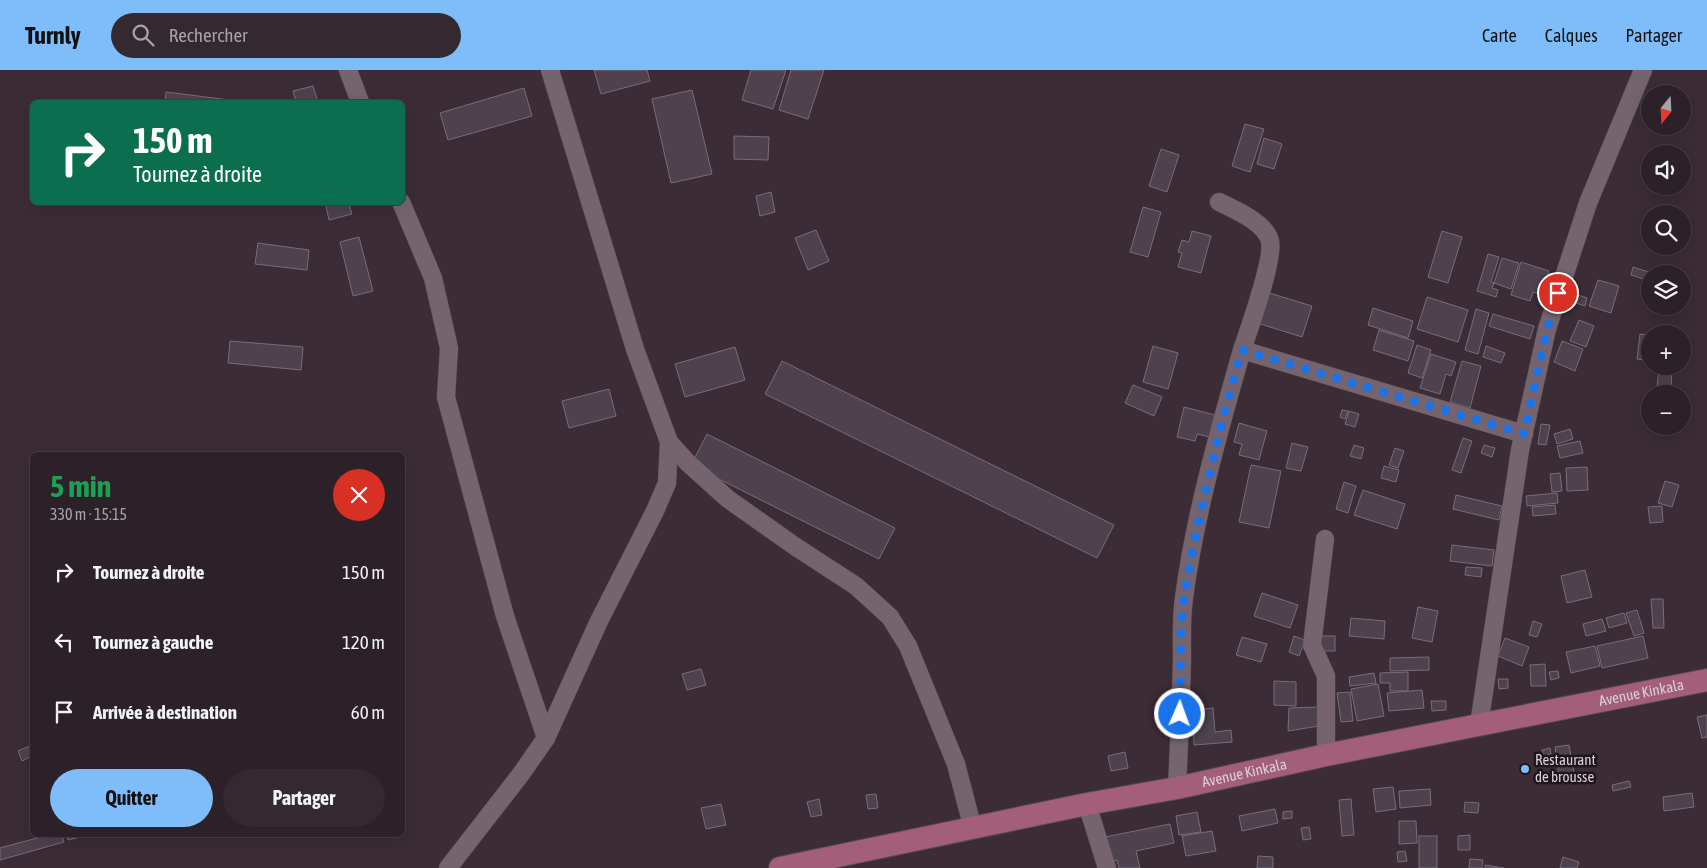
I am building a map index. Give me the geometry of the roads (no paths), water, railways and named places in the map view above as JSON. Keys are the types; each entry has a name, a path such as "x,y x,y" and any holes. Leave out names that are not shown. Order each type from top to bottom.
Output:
{"main road":[{"name":"Avenue Kinkala","path":"780,868 1087,804 1177,788 1326,755 1707,680"}],"street":[{"path":"348,70 359,100"},
{"path":"550,70 635,349 669,442 688,463 728,499 856,586 890,617 908,646 956,764 972,829"},
{"path":"1479,725 1520,450 1547,330 1588,203 1643,70"},
{"path":"1177,788 1182,658 1181,627 1184,597 1196,533 1223,417 1269,260 1270,241 1262,229 1249,217 1219,202"},
{"path":"402,205 433,278 450,348 446,397 505,616 546,738"},
{"path":"1242,350 1524,434"},
{"path":"448,868 521,774 546,738 598,622 655,511 667,482 669,442"},
{"path":"1325,539 1312,645 1326,676 1326,755"},
{"path":"1087,804 1107,868"}],"place":[{"name":"Restaurant de brousse","path":"1525,769"}]}
